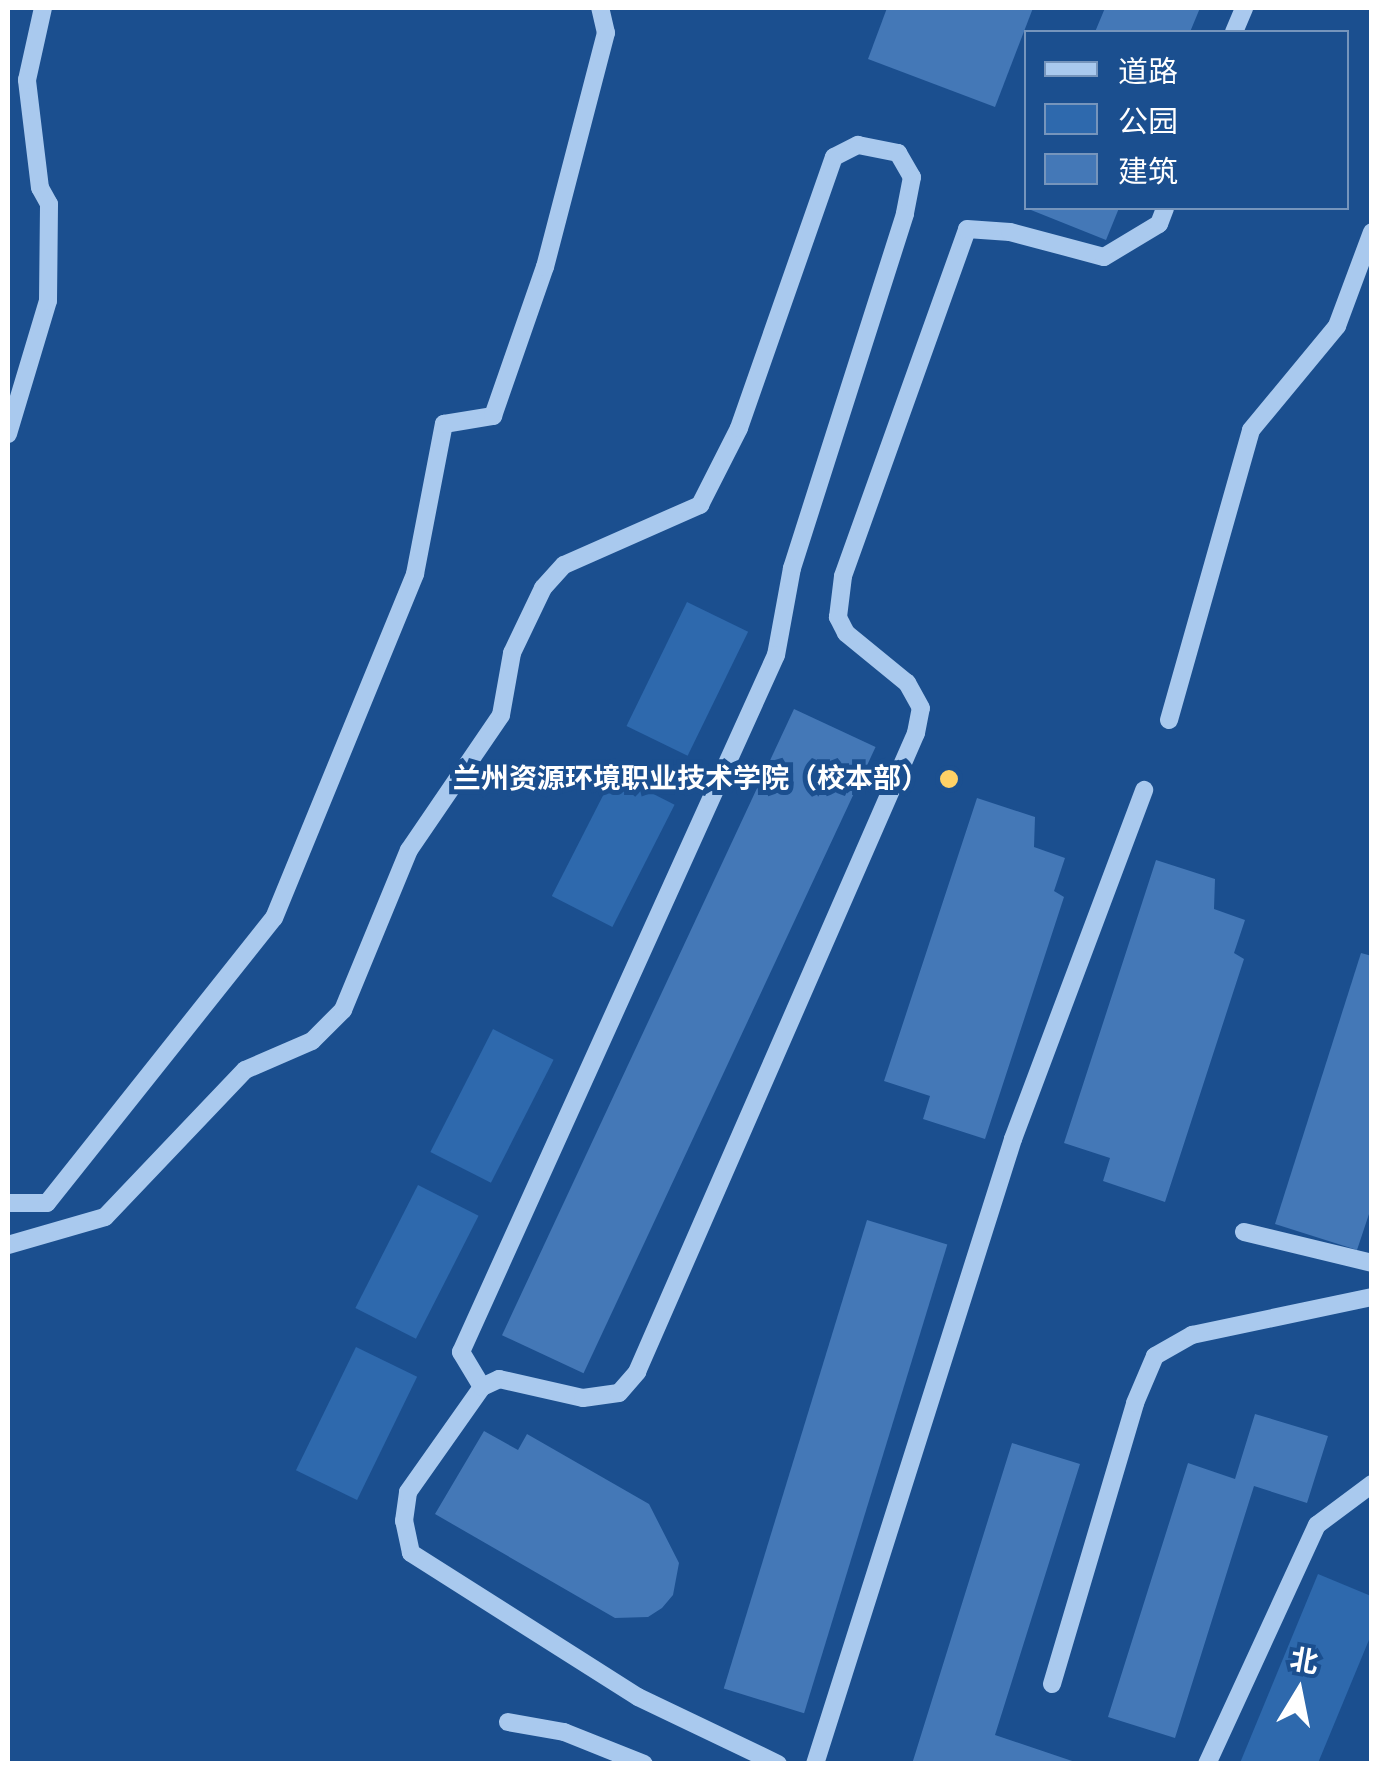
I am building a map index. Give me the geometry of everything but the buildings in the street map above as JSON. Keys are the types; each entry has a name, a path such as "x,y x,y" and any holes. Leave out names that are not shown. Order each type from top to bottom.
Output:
{"lane":[{"path":"8,434 48,301 49,204 40,188 27,80 43,8"},
{"path":"45,1237 47,1202 274,918 415,574 444,424 493,416 545,267 602,51 606,33 600,8"},
{"path":"8,1245 106,1217 245,1070 312,1041 343,1010 409,850 501,715 512,653 543,588 564,565 700,506 740,428 834,158 858,145 898,153 912,177 906,214 792,568 776,655 461,1352 482,1386"},
{"path":"778,1764 638,1697 411,1552 404,1521 408,1492 482,1386 499,1379 583,1398 620,1393 637,1372 916,732 920,708 907,683 846,633 838,617 843,576 968,228 1010,232 1104,257 1158,224 1164,210"},
{"path":"1169,720 1251,430 1338,326 1372,232"},
{"path":"815,1764 1013,1140 1144,790"},
{"path":"8,1204 47,1202"},
{"path":"1244,1232 1372,1263"},
{"path":"1052,1684 1135,1403 1155,1356 1192,1335 1372,1297"},
{"path":"1207,1764 1317,1526 1372,1484"},
{"path":"508,1722 564,1732 644,1764"}],"green space":[{"path":"687,602 748,632 688,756 627,726"},
{"path":"614,774 675,805 612,927 552,896"},
{"path":"493,1029 554,1060 491,1183 430,1152"},
{"path":"418,1185 479,1216 416,1339 355,1308"},
{"path":"356,1347 417,1377 357,1500 296,1470"},
{"path":"1318,1574 1371,1596 1371,1635 1318,1763 1240,1763"}],"place":[{"name":"兰州资源环境职业技术学院（校本部）","path":"949,779"}]}
